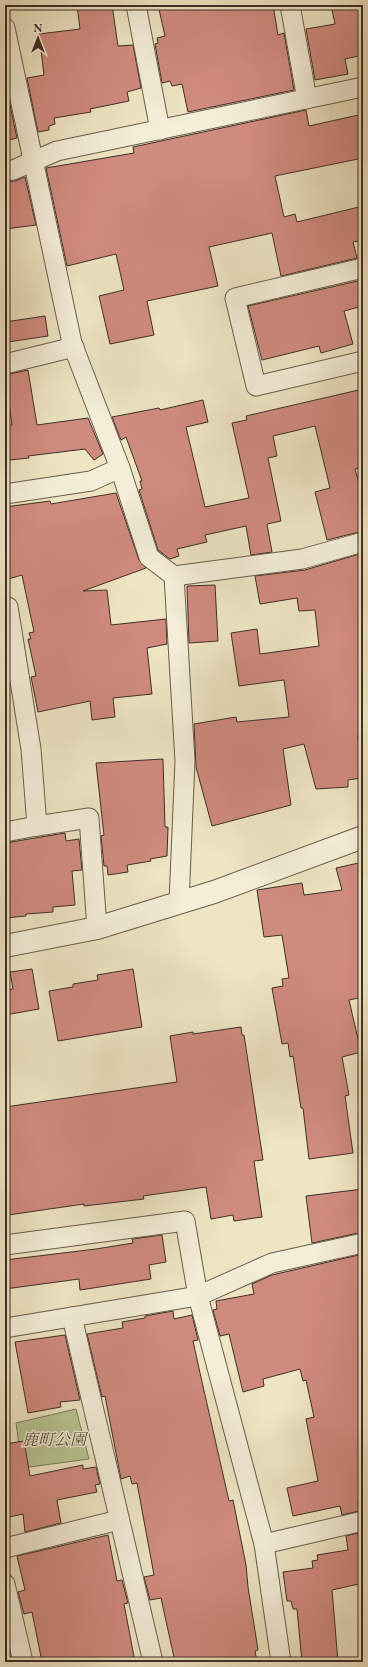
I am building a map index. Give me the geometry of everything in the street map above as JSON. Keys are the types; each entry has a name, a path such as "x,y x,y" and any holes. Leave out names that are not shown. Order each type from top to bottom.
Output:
{"street":[{"path":"136,5 160,130"},
{"path":"290,5 307,99"},
{"path":"5,28 74,347 120,468 149,557 174,576 302,558 363,542"},
{"path":"5,171 13,170 57,151 363,88"},
{"path":"363,268 235,298 256,386 363,361"},
{"path":"5,364 74,347"},
{"path":"5,494 91,481 120,468"},
{"path":"174,576 184,761 179,902"},
{"path":"5,608 8,607 31,749 37,826"},
{"path":"5,832 89,818 97,928"},
{"path":"5,946 97,928 214,892 363,837"},
{"path":"5,1245 186,1221 198,1296 264,1544 281,1662"},
{"path":"5,1328 198,1296 272,1263 363,1243"},
{"path":"72,1317 153,1662"},
{"path":"5,1548 120,1520"},
{"path":"264,1544 363,1521"},
{"path":"5,1584 24,1662"}],"green space":[{"name":"鹿町公園","path":"76,1409 89,1459 22,1468 16,1423"}],"building":[{"path":"77,5 112,5 118,46 133,45 141,88 127,92 129,101 90,109 91,112 54,118 55,124 49,126 49,130 38,132 27,78 44,75 39,34 80,29"},
{"path":"158,5 273,5 278,35 284,33 294,90 188,112 182,84 172,86 170,81 162,83 155,44 158,43 157,38 165,36"},
{"path":"331,5 363,5 363,55 345,59 348,74 315,80 306,29 335,24"},
{"path":"5,82 17,138 5,141"},
{"path":"306,110 309,126 363,114 363,158 275,176 284,217 295,214 297,222 363,206 363,240 353,242 357,258 281,276 272,233 209,247 218,286 147,301 154,335 110,344 99,296 124,290 116,254 67,266 46,168 134,153 133,147"},
{"path":"25,177 36,225 5,229 5,182 15,181"},
{"path":"362,280 363,306 344,311 353,344 321,353 319,346 262,360 248,306"},
{"path":"45,316 48,336 8,342 5,322"},
{"path":"28,370 37,425 88,418 103,454 94,460 85,449 28,456 29,458 9,460 5,426 12,425 5,375"},
{"path":"363,389 363,467 355,469 363,498 363,531 327,540 315,492 330,488 315,426 273,436 277,456 268,458 281,521 267,524 272,552 251,555 246,526 205,535 207,542 177,549 179,556 170,559 158,550 139,490 142,489 140,481 142,481 126,437 121,440 112,417 159,408 160,410 203,400 208,422 186,427 205,507 249,498 232,423 247,420 246,416"},
{"path":"116,493 139,560 146,568 83,591 107,590 111,625 166,619 167,644 147,648 152,694 113,698 115,717 92,720 90,701 38,712 31,677 36,676 28,639 31,639 29,633 34,632 22,575 5,580 5,507 50,501 51,504"},
{"path":"363,553 363,719 359,719 361,735 358,735 361,778 348,780 348,787 316,789 304,744 283,749 291,805 212,826 196,767 194,724 236,717 237,722 289,717 284,680 239,686 231,633 257,629 260,654 319,646 315,610 299,611 297,598 260,604 255,576 305,570"},
{"path":"215,585 218,641 189,643 187,586"},
{"path":"163,759 165,827 168,827 167,856 150,859 151,861 127,865 128,872 108,875 107,866 104,866 101,836 104,835 96,763"},
{"path":"65,833 66,841 79,839 82,870 72,871 75,905 53,907 53,912 26,914 26,916 5,918 5,895 10,895 5,865 5,843"},
{"path":"363,862 363,997 349,1000 361,1052 342,1057 349,1095 345,1096 353,1153 309,1159 303,1108 301,1108 293,1056 290,1057 288,1043 282,1044 272,988 283,986 282,979 289,978 282,935 264,937 257,890 302,883 304,895 342,890 336,868"},
{"path":"32,969 39,1009 5,1015 5,990 13,989 10,972"},
{"path":"133,969 142,1027 58,1041 49,991 73,987 73,984 98,980 97,975"},
{"path":"241,1027 242,1035 244,1035 263,1160 254,1161 262,1217 234,1221 233,1215 211,1219 206,1187 143,1196 144,1199 84,1206 84,1204 8,1215 5,1191 5,1107 177,1082 170,1036"},
{"path":"363,1189 363,1232 312,1243 306,1196"},
{"path":"162,1235 166,1262 149,1265 151,1279 80,1290 79,1279 5,1289 5,1260 96,1249 133,1243 132,1239"},
{"path":"363,1254 363,1501 358,1502 359,1511 342,1515 340,1506 293,1516 287,1488 318,1481 306,1419 314,1417 306,1380 303,1381 300,1369 263,1379 264,1386 243,1392 229,1334 220,1336 213,1310 217,1309 216,1301 254,1294 252,1284 272,1275"},
{"path":"173,1311 174,1319 192,1315 198,1340 193,1341 229,1501 233,1500 246,1565 258,1650 255,1651 257,1662 175,1662 161,1598 150,1600 144,1577 154,1575 137,1483 132,1484 130,1476 121,1479 105,1396 102,1397 87,1334 123,1328 122,1322"},
{"path":"65,1335 80,1400 60,1402 61,1407 28,1413 15,1342"},
{"path":"24,1441 30,1476 83,1465 83,1469 96,1467 100,1484 95,1485 97,1492 57,1500 61,1523 25,1532 23,1514 5,1518 5,1444"},
{"path":"362,1532 363,1583 332,1590 338,1662 302,1662 297,1609 293,1609 291,1601 287,1601 283,1572 313,1568 312,1561 318,1560 317,1555 348,1550 346,1536"},
{"path":"108,1535 117,1581 122,1580 128,1603 124,1604 135,1662 42,1662 32,1612 24,1614 18,1592 25,1590 17,1556"}]}
